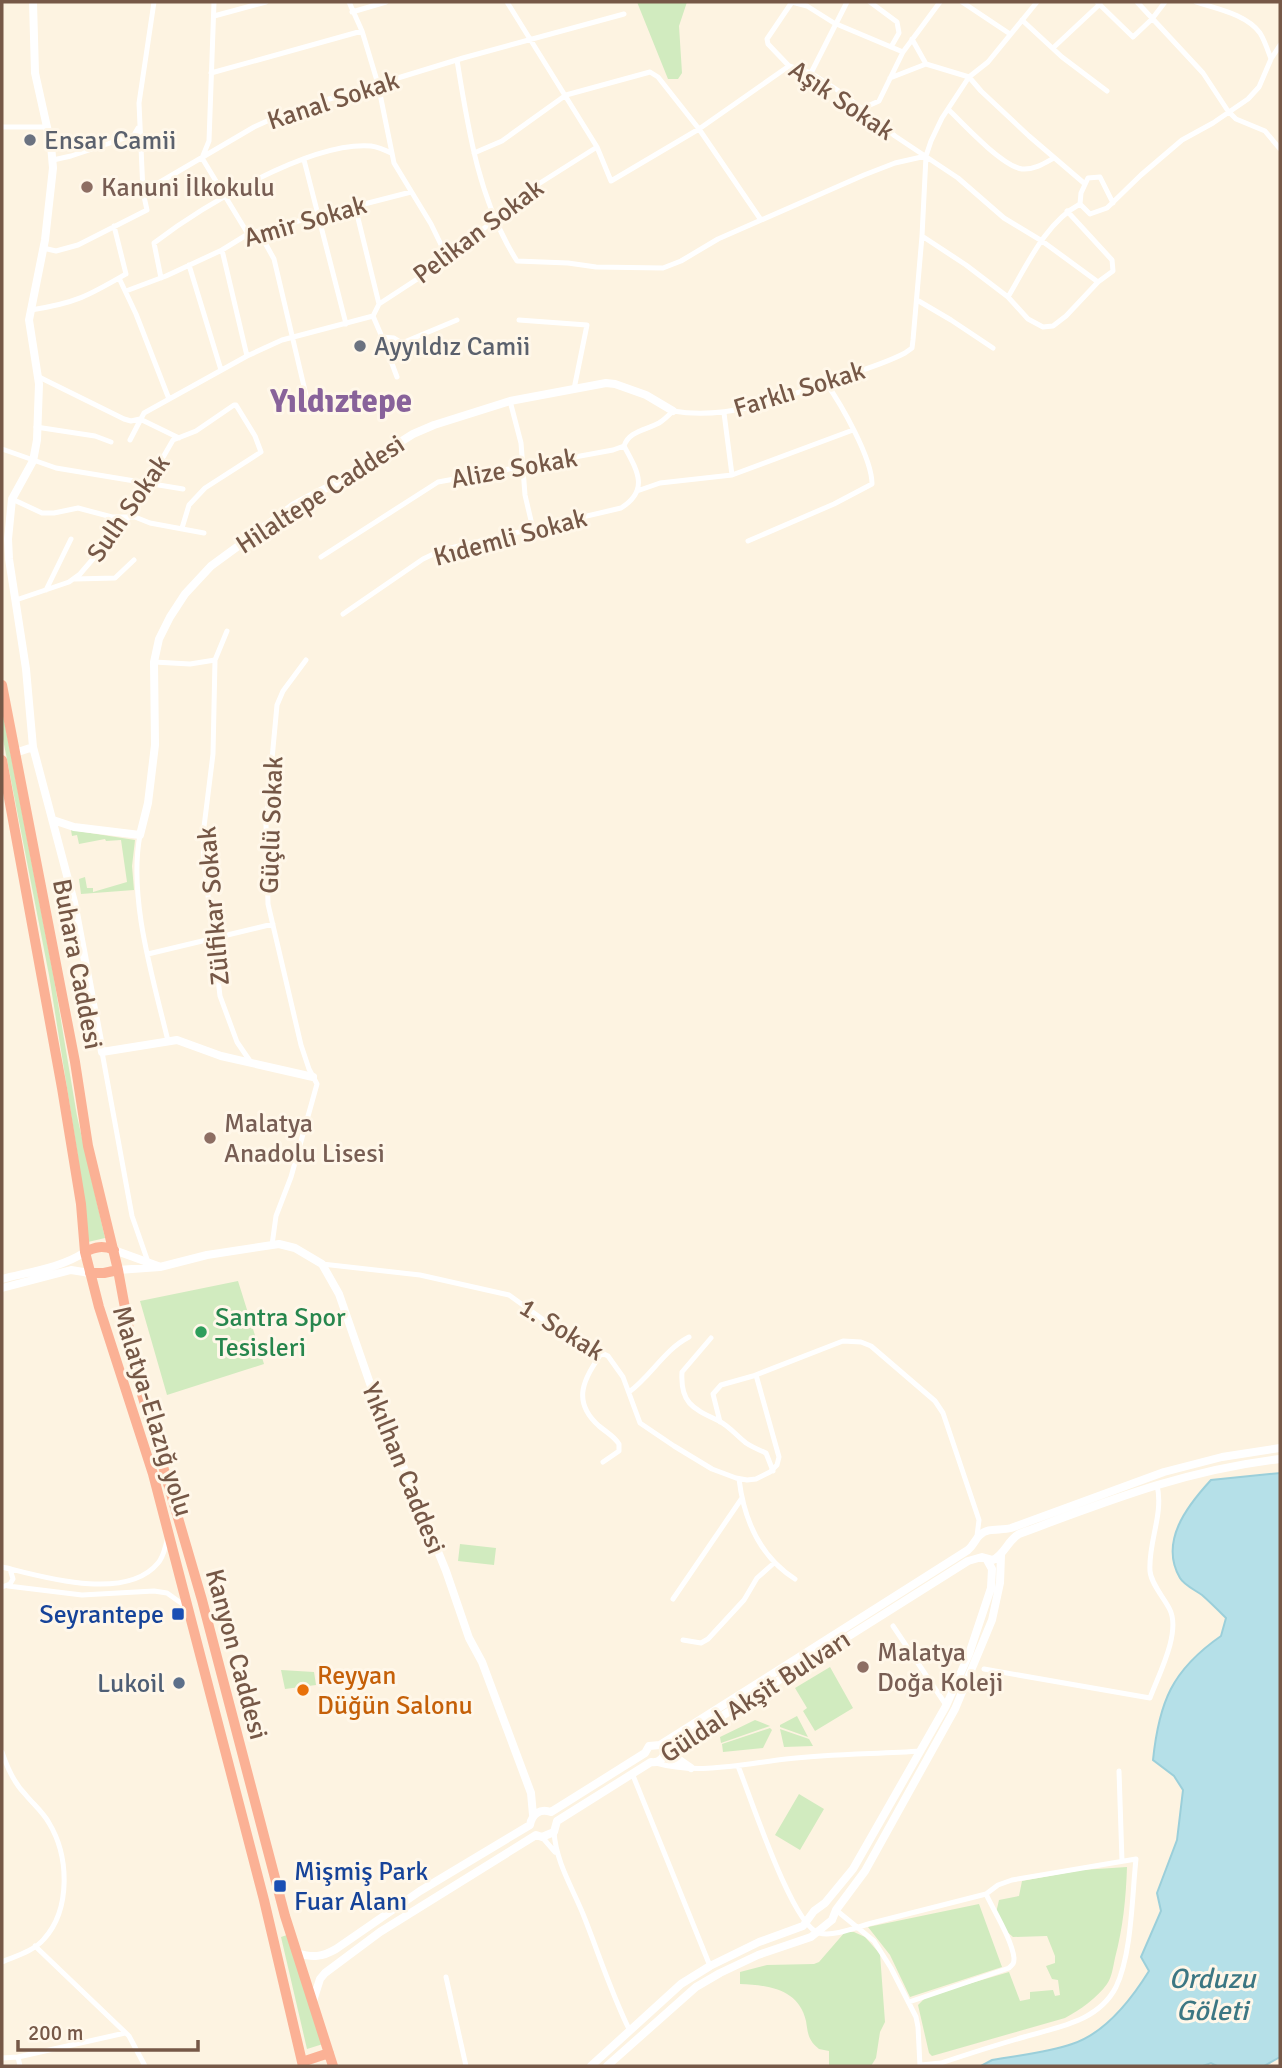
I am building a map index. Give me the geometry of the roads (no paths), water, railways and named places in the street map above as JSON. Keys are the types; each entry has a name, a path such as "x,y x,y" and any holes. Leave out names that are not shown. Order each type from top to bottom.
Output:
{"highway":[{"name":"Buhara Caddesi","path":"2,685 75,1062 88,1146 114,1250"},
{"name":"Malatya-Elazığ yolu","path":"2,760 62,1088 81,1203 85,1252 153,1474 264,1900 302,2065"},
{"path":"85,1252 97,1247 114,1250"},
{"name":"Kanyon Caddesi","path":"114,1250 139,1384 202,1600 285,1916 332,2066"},
{"path":"90,1273 118,1269"},
{"path":"302,2065 329,2053"}],"street":[{"path":"33,2 35,74 53,160 43,248 31,310 30,330 39,398 37,440 33,461 12,499 8,539 28,683 33,747 74,902 132,1216 149,1266"},
{"path":"43,248 56,251 78,245 147,210 138,128 153,2"},
{"path":"214,2 209,141 202,158 251,233 264,241 274,259 310,412"},
{"path":"214,16 266,2"},
{"path":"349,2 362,31 378,84 394,163 431,224 448,259"},
{"path":"352,12 386,2"},
{"path":"507,2 597,147 611,181 699,129 789,66"},
{"path":"792,2 807,6 834,23 904,52"},
{"name":"Aşık Sokak","path":"792,2 767,39 768,44 789,66 811,73 842,93 979,194 1004,218 1042,241 1098,282"},
{"path":"807,6 814,2"},
{"path":"811,73 846,2"},
{"path":"870,2 897,22 899,33 891,47"},
{"path":"861,109 879,101 912,39 940,2"},
{"path":"962,2 1010,34"},
{"path":"993,348 917,300 926,156 935,131 969,77 988,62 1037,2"},
{"path":"1137,2 1203,73 1228,111 1236,119 1265,131 1280,149"},
{"path":"1053,48 1098,3 1133,37 1165,2"},
{"path":"1196,2 1233,14 1253,26 1262,37 1270,59"},
{"name":"Kanal Sokak","path":"143,192 273,117 457,60 624,14"},
{"path":"1022,20 1107,91"},
{"path":"211,73 362,31"},
{"path":"912,39 926,64"},
{"path":"1080,204 1090,214 1104,210 1172,147 1255,92 1270,59 1280,45"},
{"path":"457,60 481,181 517,261 663,268 761,220 881,168 926,156"},
{"path":"889,79 926,64 969,77 990,100 1085,184"},
{"path":"474,153 502,141 566,95 654,72 699,129 761,220"},
{"path":"948,108 989,149 1014,166 1021,169 1038,166 1054,158"},
{"path":"2,127 46,127"},
{"path":"53,160 134,135 138,128"},
{"path":"161,278 154,243 180,223 225,196 304,160 352,147 370,146 391,153"},
{"name":"Pelikan Sokak","path":"379,304 448,259 529,190 597,147"},
{"path":"304,160 346,324"},
{"path":"1080,204 1081,193 1092,176 1100,177 1113,203"},
{"name":"Amir Sokak","path":"126,291 222,250 251,233 411,192"},
{"path":"1008,297 1042,241 1068,211 1080,204"},
{"path":"130,440 144,413 247,356 293,337 373,316 379,304 372,266 355,206"},
{"path":"922,236 1008,297 1028,318 1042,327 1053,326 1066,317 1098,282 1113,271 1112,260 1068,211"},
{"path":"31,310 82,299 126,274 114,226"},
{"path":"222,250 247,356"},
{"path":"189,265 221,370"},
{"path":"119,278 169,399"},
{"name":"Farklı Sokak","path":"673,411 724,413 796,393 895,358 912,348 917,300"},
{"path":"373,316 397,377"},
{"path":"382,337 389,336 402,343 457,320"},
{"path":"519,320 587,325 574,389"},
{"path":"37,376 124,419 140,419 179,438"},
{"path":"748,541 834,504 872,484 870,471 844,410 826,383"},
{"name":"Hilaltepe Caddesi","path":"140,835 148,803 156,732 155,662 159,639 170,617 204,572 293,505 332,485 413,434 434,425 510,401 615,384 646,395 673,411"},
{"path":"510,401 521,443 525,495 533,529"},
{"name":"Sulh Sokak","path":"16,600 75,579 128,518 173,440 196,431 234,405 239,407 261,452 205,488 189,505 182,528"},
{"name":"Alize Sokak","path":"321,557 438,482 558,462 624,446 631,435 661,422 673,411"},
{"path":"724,413 732,475"},
{"path":"36,428 95,436 111,442"},
{"path":"624,446 638,474 637,491 660,483 732,475 853,430"},
{"path":"2,449 56,468 183,489"},
{"name":"Kıdemli Sokak","path":"342,614 433,554 611,512 627,504 637,491"},
{"path":"12,499 42,513 78,508 112,517 135,517 150,523 204,533"},
{"path":"46,590 71,539"},
{"path":"75,579 115,578 134,559"},
{"name":"Zülfikar Sokak","path":"227,631 215,660 213,754 203,846 220,996 237,1042 250,1061"},
{"path":"155,662 190,664 215,660"},
{"name":"Güçlü Sokak","path":"306,660 283,691 276,710 266,824 268,904 301,1045 313,1077"},
{"path":"15,753 33,747"},
{"path":"54,820 74,827 140,835 136,877 148,954 168,1041"},
{"path":"148,954 273,924"},
{"path":"102,1052 177,1040 221,1056 313,1077 317,1088 287,1189 276,1216 272,1245"},
{"path":"114,1250 149,1266 160,1268 206,1255 272,1245 295,1248 322,1264"},
{"path":"2,1279 59,1265 85,1252"},
{"name":"1. Sokak","path":"322,1264 420,1275 509,1295 563,1334 602,1352 614,1362 629,1392 636,1417 647,1429 712,1469 739,1479"},
{"name":"Yıkılhan Caddesi","path":"322,1264 339,1294 373,1395 446,1571 469,1638 482,1662 531,1793 533,1815"},
{"path":"118,1269 149,1266"},
{"path":"2,1288 71,1270 90,1273"},
{"path":"629,1392 644,1382 665,1356 689,1337"},
{"path":"710,1338 682,1372 684,1394 688,1402 710,1419 720,1422 747,1444 766,1453 773,1471"},
{"path":"591,2066 681,1984 759,1942 799,1929 814,1911 825,1903 853,1869 946,1706 969,1654 992,1588 992,1569 976,1540 979,1520 943,1413 935,1401 871,1346 843,1340 756,1375 721,1385 713,1394 720,1422"},
{"path":"602,1352 584,1382 582,1394 590,1416 619,1444 619,1451 603,1462"},
{"path":"756,1375 778,1450 777,1465 773,1471 756,1479 739,1479 741,1498 749,1523 774,1563 795,1579"},
{"name":"Güldal Akşit Bulvarı","path":"557,1821 632,1773 653,1763 663,1751 976,1540 997,1530 1212,1459 1280,1448"},
{"name":"Güldal Akşit Bulvarı","path":"1007,1542 1019,1534 1155,1479 1280,1459"},
{"path":"984,1669 1150,1698 1170,1645 1174,1624 1172,1613 1150,1574 1160,1503 1155,1479"},
{"path":"673,1599 741,1498"},
{"path":"607,2066 677,2002 705,1981 758,1955 817,1933 832,1920 836,1910 865,1871 933,1751 955,1709 992,1620 1000,1583 1002,1555 1007,1542 997,1530 979,1520"},
{"path":"4,1567 57,1581 99,1583 130,1580 150,1571 160,1561 169,1535"},
{"name":"Güldal Akşit Bulvarı","path":"533,1815 548,1811 645,1753 649,1746 663,1751 676,1745 968,1561 1002,1555"},
{"path":"683,1640 701,1643 708,1639 744,1600 759,1576 774,1563"},
{"path":"4,1567 12,1572 13,1578 5,1587"},
{"path":"5,1587 82,1595 154,1591 167,1593 188,1608"},
{"path":"893,1626 946,1706"},
{"path":"676,1745 678,1759 687,1768"},
{"path":"663,1751 687,1768"},
{"path":"645,1753 653,1763 687,1768 933,1751"},
{"path":"2,1752 14,1779 47,1819 54,1832 64,1873 64,1898 55,1923 35,1946 2,1962"},
{"path":"738,1766 796,1910 817,1933 825,1934 858,1927 986,1894 998,1885 1012,1880 1136,1859 1128,1935 1116,1986 1104,2003 1069,2025 941,2063 920,2066 918,2027 909,2002 882,1952 874,1941 858,1927 836,1910 832,1904 825,1903"},
{"path":"1119,1771 1122,1861"},
{"path":"632,1773 710,1966"},
{"name":"Yıkılhan Caddesi","path":"531,1793 548,1811"},
{"path":"548,1811 557,1821 554,1832 555,1852"},
{"path":"297,1953 312,1957 327,1954 420,1891 530,1825 533,1815"},
{"path":"530,1825 555,1852 583,1914 614,1999 630,2031"},
{"path":"313,2001 320,1979 335,1963 380,1932 539,1836 554,1832"},
{"path":"909,2002 1009,1968 1013,1964 1011,1947 986,1894"},
{"path":"796,1910 803,1913 814,1911"},
{"path":"35,1946 125,2033 138,2050 145,2066"},
{"path":"446,1977 466,2066"},
{"path":"2,2058 18,2057 125,2033"},
{"path":"18,2057 20,2066"}],"water":[{"name":"Orduzu Göleti","path":"1280,1473 1280,2057 1264,2066 1217,2066 1211,2063 1203,2066 981,2066 992,2060 1053,2050 1084,2039 1107,2024 1149,1971 1141,1957 1161,1911 1157,1893 1177,1840 1183,1790 1174,1776 1153,1760 1159,1721 1164,1704 1180,1675 1204,1649 1221,1636 1226,1618 1180,1578 1174,1565 1174,1538 1185,1513 1211,1480"}],"place":[{"name":"Ensar Camii","path":"30,140"},
{"name":"Kanuni İlkokulu","path":"87,187"},
{"name":"Ayyıldız Camii","path":"360,346"},
{"name":"Malatya Anadolu Lisesi","path":"210,1138"},
{"name":"Santra Spor Tesisleri","path":"201,1332"},
{"name":"Seyrantepe","path":"178,1614"},
{"name":"Malatya Doğa Koleji","path":"863,1667"},
{"name":"Lukoil","path":"179,1683"},
{"name":"Reyyan Düğün Salonu","path":"303,1690"},
{"name":"Mişmiş Park Fuar Alanı","path":"280,1886"}],"district":[{"name":"Yıldıztepe","path":"341,400"}]}
